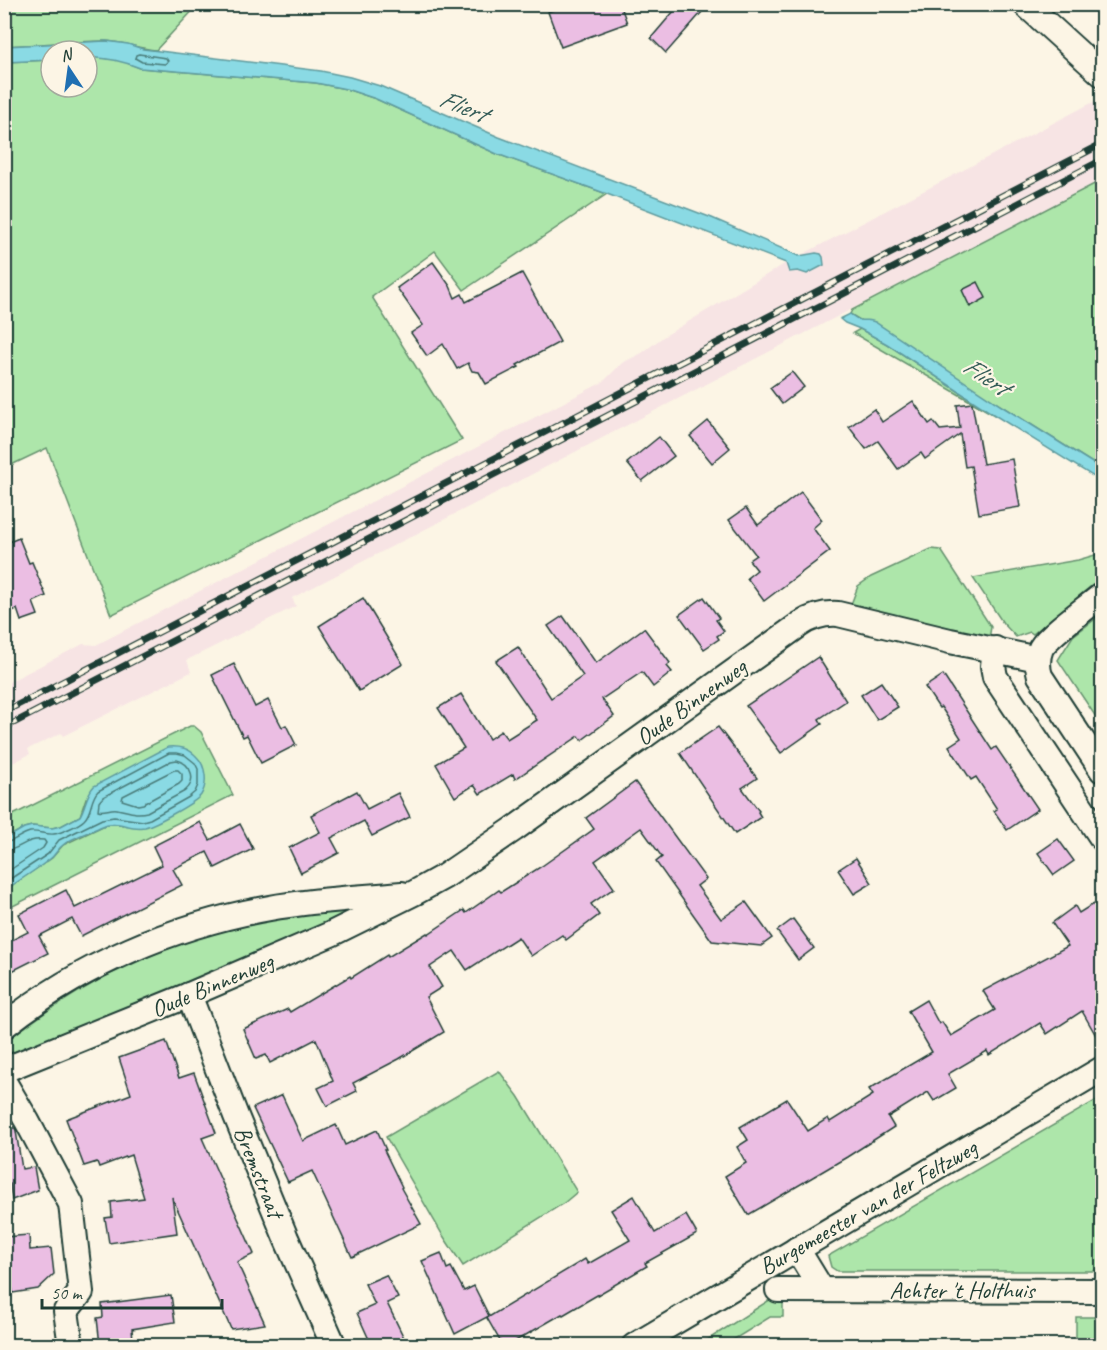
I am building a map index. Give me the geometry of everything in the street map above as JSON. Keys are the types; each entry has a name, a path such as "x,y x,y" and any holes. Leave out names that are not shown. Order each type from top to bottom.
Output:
{"street":[{"path":"1025,4 1102,74"},
{"path":"1102,596 1050,638 1040,651 1038,659 1040,676 1102,770"},
{"name":"Oude Binnenweg","path":"4,1070 331,934 445,876 813,617 838,614 950,641 995,649"},
{"path":"1038,659 995,649 993,666 995,677 1102,838"},
{"name":"Oude Binnenweg","path":"4,1026 57,989 101,964 147,943 196,925 272,908 416,892"},
{"name":"Bremstraat","path":"189,995 286,1238 334,1346"},
{"name":"Burgemeester van der Feltzweg","path":"634,1346 1102,1070"},
{"path":"4,1082 27,1120 71,1204 81,1292 66,1311 71,1346"},
{"path":"797,1249 822,1290"},
{"name":"Achter 't Holthuis","path":"778,1290 1102,1291"}],"shaded area":[{"path":"1101,98 1102,180 292,598 296,606 187,660 191,672 63,736 61,733 28,749 30,754 5,767 5,684 83,644 96,645 603,382 622,363 642,353 663,337 786,263"}],"green space":[{"path":"4,5 198,5 156,50 117,42 99,41 99,39 39,39 39,44 5,46"},
{"path":"99,57 121,60 140,68 316,83 346,89 376,99 497,154 607,194 464,290 435,251 372,297 462,440 111,615 47,448 5,468 4,62 39,61 39,99 99,99"},
{"path":"1102,180 1102,469 850,314 852,310"},
{"path":"860,329 887,344 996,416 853,333"},
{"path":"931,549 941,550 991,627 989,639 850,607 858,586 871,577"},
{"path":"1102,553 1102,577 1033,634 1030,632 1016,637 1003,623 973,578 1078,560"},
{"path":"1102,614 1102,726 1058,660 1073,636"},
{"path":"194,726 201,732 233,795 5,910 5,890 52,858 63,845 105,825 114,823 123,825 86,798 80,816 61,826 52,828 32,826 5,839 5,819"},
{"path":"357,908 310,933 5,1059 4,1042 49,1010 104,977 163,950 214,931 285,917"},
{"path":"499,1071 518,1096 577,1192 564,1203 463,1266 386,1137"},
{"path":"1102,1097 1102,1271 837,1271 831,1267 828,1256"},
{"path":"771,1299 783,1299 783,1317 770,1317 725,1345 698,1346"},
{"path":"1076,1317 1102,1317 1102,1345 1076,1345"}],"water":[{"path":"99,41 321,71 380,86 499,137 712,218 799,256 821,254 824,265 807,274 798,271 789,272 786,263 497,154 376,99 346,89 316,83 140,68 99,58"},
{"path":"39,44 39,61 5,62 5,46"},
{"path":"850,314 859,320 875,322 1102,469 1102,482 887,344 840,319"},
{"path":"168,747 180,747 187,750 200,761 205,781 203,791 197,799 145,827 112,824 76,837 61,847 45,863 5,890 5,839 24,828 32,826 52,828 80,816 94,786"}],"building":[{"path":"568,4 620,4 627,23 561,47 548,12"},
{"path":"680,4 709,4 666,53 651,38"},
{"path":"433,262 450,286 455,298 462,294 466,302 522,273 560,342 486,384 479,372 472,371 468,363 457,369 443,344 427,356 411,333 423,325 397,288"},
{"path":"978,282 986,298 970,307 962,290"},
{"path":"792,372 804,387 782,404 770,388"},
{"path":"913,401 929,424 933,421 940,430 960,428 957,405 972,403 983,464 1012,459 1020,507 979,514 971,466 965,467 960,434 925,459 921,453 898,469 878,441 866,449 849,427 874,409 882,422"},
{"path":"708,421 730,448 712,463 690,436"},
{"path":"659,437 674,456 642,481 627,463"},
{"path":"801,492 822,520 813,528 830,551 764,601 747,578 757,570 749,560 756,555 729,520 746,508 758,525"},
{"path":"19,538 46,596 33,602 38,615 21,621 17,609 4,614 4,544"},
{"path":"704,597 719,618 716,620 724,631 717,636 719,639 704,649 679,615"},
{"path":"363,598 403,664 359,691 319,626"},
{"path":"563,616 596,663 644,628 670,663 667,666 672,672 653,687 642,672 602,699 614,716 582,740 579,736 515,779 513,774 480,794 474,785 455,797 436,764 464,748 438,708 461,694 489,739 501,731 507,739 537,720 496,661 518,647 551,698 583,676 548,626"},
{"path":"818,657 846,701 819,719 822,724 781,753 746,706"},
{"path":"234,664 255,707 268,700 282,727 286,725 296,745 261,763 247,735 243,737 212,675"},
{"path":"943,675 992,750 996,747 1038,809 1007,830 994,811 997,809 976,777 971,780 949,746 961,738 925,687"},
{"path":"881,682 898,707 877,720 861,695"},
{"path":"718,727 757,778 742,788 761,817 735,834 680,753"},
{"path":"635,782 706,879 697,886 721,919 746,902 772,938 761,946 712,941 656,862 662,857 641,828 595,861 614,888 591,904 599,915 566,940 562,935 531,956 518,937 467,970 454,951 430,967 442,987 426,997 444,1032 353,1083 357,1091 327,1106 318,1088 333,1081 316,1039 270,1063 266,1055 256,1059 243,1029 288,1009 290,1012 387,955 388,957 428,934 464,910 466,913 499,890 501,892 594,829 586,818"},
{"path":"357,791 367,809 398,793 410,817 372,836 364,821 331,838 339,853 301,873 289,848 320,832 311,815"},
{"path":"200,822 210,840 240,824 253,849 215,868 207,852 173,869 182,885 81,936 72,919 39,936 48,953 10,972 4,962 4,944 28,932 19,914 66,890 75,908 162,865 153,846"},
{"path":"1058,839 1074,861 1054,875 1038,853"},
{"path":"856,858 872,883 854,894 838,870"},
{"path":"1093,904 1102,917 1102,1046 1082,1011 1047,1034 1040,1023 989,1055 987,1051 948,1074 956,1088 934,1101 928,1092 888,1117 894,1127 748,1215 725,1176 746,1163 737,1147 748,1140 740,1127 787,1099 808,1131 828,1118 830,1122 873,1095 869,1089 932,1052 908,1011 926,1000 939,1024 942,1022 951,1036 995,1010 983,991 1068,946 1052,923 1075,906 1079,913"},
{"path":"793,919 814,948 798,960 777,931"},
{"path":"166,1041 179,1078 194,1073 216,1133 202,1138 254,1254 237,1262 265,1324 231,1329 172,1197 177,1233 109,1243 105,1218 112,1217 111,1202 144,1198 131,1155 99,1167 97,1162 84,1166 66,1119 131,1094 119,1058"},
{"path":"282,1095 303,1141 336,1125 345,1145 377,1130 401,1188 421,1224 352,1257 312,1171 288,1182 253,1108"},
{"path":"4,1128 15,1128 22,1169 34,1167 38,1190 12,1200 10,1184 4,1184"},
{"path":"634,1196 655,1233 686,1215 697,1234 645,1263 647,1266 563,1315 507,1346 503,1346 487,1318 585,1259 588,1264 630,1240 611,1210"},
{"path":"29,1235 30,1250 51,1248 54,1274 38,1289 13,1293 9,1265 4,1266 4,1237"},
{"path":"441,1253 447,1269 451,1267 464,1291 474,1286 489,1316 455,1334 422,1261"},
{"path":"386,1275 398,1298 387,1303 408,1346 372,1346 357,1313 375,1305 365,1284"},
{"path":"171,1295 175,1322 132,1329 133,1340 100,1345 97,1318 103,1317 102,1304"}],"railway":[{"path":"4,712 1102,144"},
{"path":"4,728 1102,160"}],"water label":[{"name":"Fliert","path":"463,106"},
{"name":"Fliert","path":"986,376"}]}
